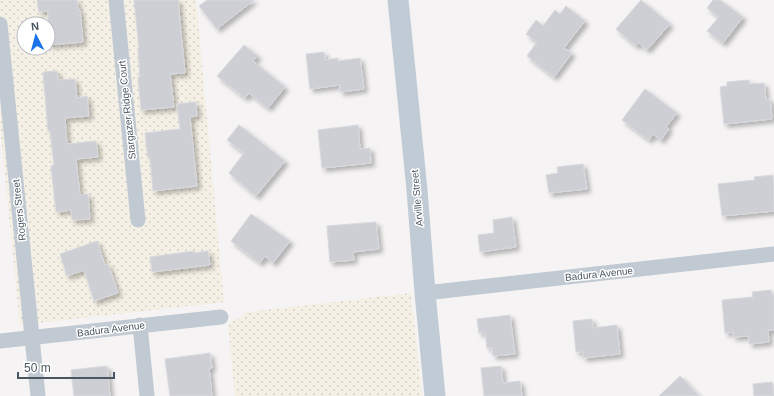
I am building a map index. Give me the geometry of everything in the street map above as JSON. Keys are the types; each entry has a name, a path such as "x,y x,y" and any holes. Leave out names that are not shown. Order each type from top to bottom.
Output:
{"street":[{"name":"Stargazer Ridge Court","path":"116,0 138,220"},
{"name":"Arville Street","path":"398,0 417,190 435,396"},
{"name":"Rogers Street","path":"0,24 38,396"},
{"name":"Badura Avenue","path":"425,293 774,254"},
{"name":"Badura Avenue","path":"0,341 221,317"},
{"path":"140,325 147,396"}],"sand":[{"path":"0,0 196,0 224,302 20,325 0,126"},
{"path":"411,293 422,396 235,396 228,325 247,312"}],"building":[{"path":"37,0 77,0 78,10 80,10 83,42 56,44 56,16 48,16 48,11 39,12"},
{"path":"134,0 178,0 185,73 170,74 174,107 141,110 138,77 140,77 139,48"},
{"path":"207,0 254,0 217,29 199,6"},
{"path":"641,0 670,24 647,50 639,43 636,46 616,29"},
{"path":"713,0 720,0 743,17 723,43 707,31 719,17 707,8"},
{"path":"566,6 585,21 564,48 572,53 554,77 527,56 537,42 526,34 536,20 543,26 555,10 560,14"},
{"path":"244,45 258,56 253,61 285,87 268,108 249,93 245,98 217,76"},
{"path":"324,52 325,60 338,58 338,61 360,58 364,89 340,92 340,85 310,89 306,54"},
{"path":"57,71 58,80 75,79 77,98 87,96 89,116 65,118 67,144 96,141 98,157 76,159 80,195 88,194 90,219 72,220 71,210 56,212 51,166 54,165 50,131 48,131 43,72"},
{"path":"749,80 750,84 764,83 766,100 770,99 772,119 724,124 720,87 727,86 727,82"},
{"path":"645,89 677,113 666,127 669,129 661,140 653,134 649,140 622,120"},
{"path":"196,102 197,116 190,117 197,186 153,191 150,157 148,158 145,133 180,129 177,104"},
{"path":"239,125 285,161 256,196 229,173 244,153 227,140"},
{"path":"358,125 360,149 370,148 371,163 322,168 318,130"},
{"path":"583,164 587,189 549,193 546,175 558,173 557,167"},
{"path":"773,175 774,211 722,216 718,184 755,180 754,177"},
{"path":"251,214 290,241 273,263 265,256 260,263 231,241"},
{"path":"512,217 516,247 480,252 478,235 494,233 493,220"},
{"path":"376,222 379,249 353,252 354,260 330,262 327,226"},
{"path":"97,241 105,265 108,264 118,293 94,301 84,270 67,276 60,254"},
{"path":"194,251 194,253 208,251 210,265 152,272 150,257"},
{"path":"771,290 772,295 774,295 774,330 768,330 769,342 749,344 749,336 733,337 733,332 725,333 722,300 753,297 752,292"},
{"path":"510,315 515,354 493,356 492,348 487,348 485,332 479,333 477,319"},
{"path":"592,319 593,328 617,325 620,354 583,358 583,352 576,352 573,321"},
{"path":"210,353 212,368 209,368 212,396 170,396 165,359"},
{"path":"107,366 110,396 74,396 71,370"},
{"path":"501,366 503,383 520,381 522,396 484,396 481,368"},
{"path":"680,376 699,396 659,396"},
{"path":"772,382 774,396 754,396 753,384"}]}
